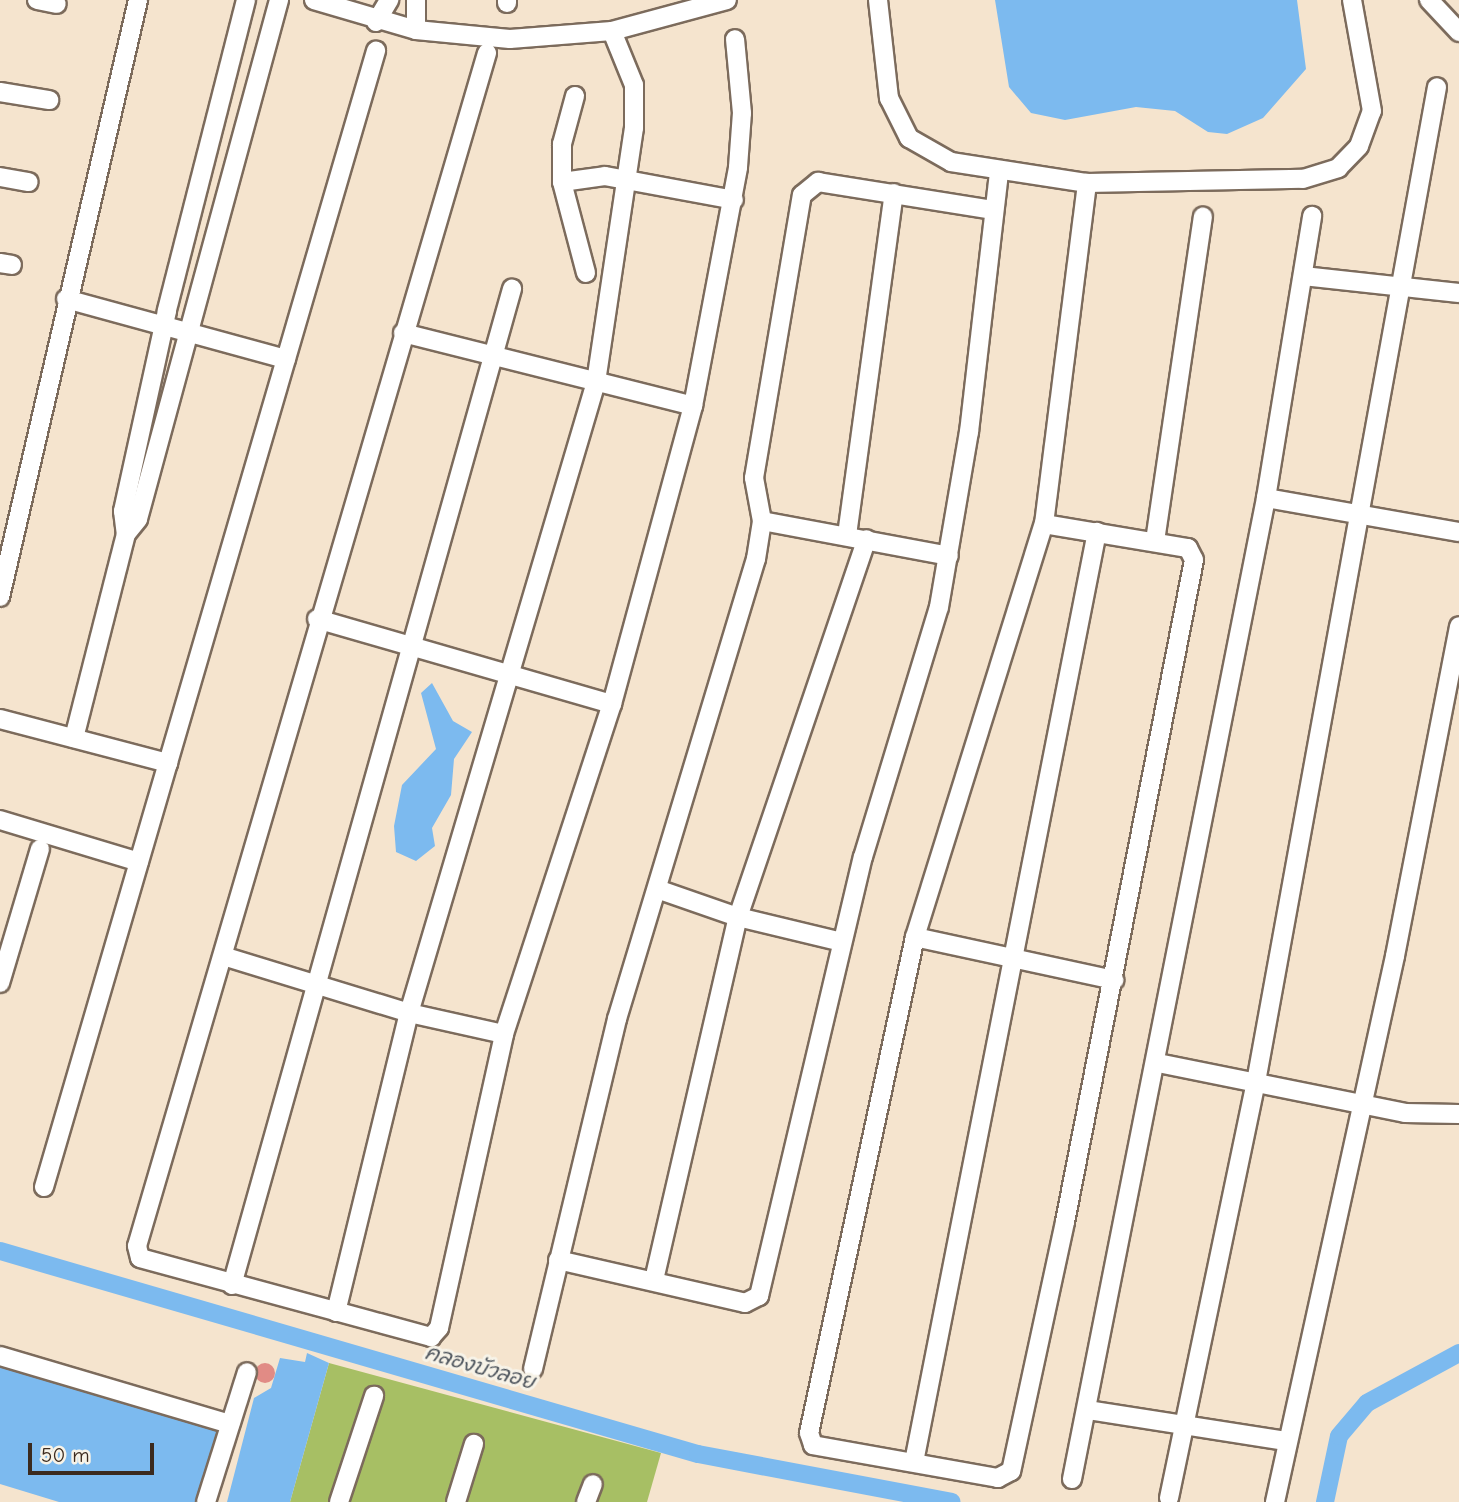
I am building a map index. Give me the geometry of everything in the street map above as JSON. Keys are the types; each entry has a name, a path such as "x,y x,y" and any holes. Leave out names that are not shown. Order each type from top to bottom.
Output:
{"street":[{"path":"37,0 57,4"},
{"path":"0,597 66,299 138,0"},
{"path":"74,738 126,534 123,511 163,326 246,0"},
{"path":"126,534 138,519 279,0"},
{"path":"314,0 376,22 416,30 510,39 612,31 700,3 727,0"},
{"path":"376,22 389,0"},
{"path":"416,0 416,30"},
{"path":"878,0 889,97 909,138 928,154 999,171 1087,183 1290,180 1338,168 1359,146 1372,111 1352,0"},
{"path":"1429,0 1459,32"},
{"path":"336,1312 409,1013 514,672 596,382 631,179 634,85 612,31"},
{"path":"487,53 317,619 137,1254 232,1285 435,1335 504,1034 612,704 693,406 734,201 742,113 735,39"},
{"path":"44,1187 376,51"},
{"path":"1170,1498 1256,1082 1406,283 1437,87"},
{"path":"0,92 49,100"},
{"path":"575,96 562,145 562,182 586,273"},
{"path":"558,1260 745,1303 759,1296 842,942 925,663 949,556 999,171"},
{"path":"562,182 588,176 631,179 734,201"},
{"path":"0,177 29,183"},
{"path":"533,1369 617,1018 657,889 762,521 754,478 802,195 818,182 993,210"},
{"path":"1044,524 1188,548 1194,560 1114,980 1011,1471 998,1478 813,1445 809,1433 915,937 1044,524 1087,183"},
{"path":"847,535 894,194"},
{"path":"1072,1479 1158,1063 1266,498 1312,216"},
{"path":"1155,541 1203,217"},
{"path":"1303,276 1406,283 1459,293"},
{"path":"232,1285 512,289"},
{"path":"66,299 286,359"},
{"path":"403,333 693,406"},
{"path":"1266,498 1459,532"},
{"path":"762,521 949,556"},
{"path":"914,1462 1017,957 1097,532"},
{"path":"654,1280 738,917 867,539"},
{"path":"317,619 514,672 612,704"},
{"path":"1275,1502 1363,1104 1459,626"},
{"path":"0,719 168,763"},
{"path":"0,820 139,862"},
{"path":"0,983 40,849"},
{"path":"657,889 738,917 842,942"},
{"path":"915,937 1114,980"},
{"path":"223,956 409,1013 504,1034"},
{"path":"1158,1063 1363,1104 1459,1115"},
{"path":"0,1356 230,1424"},
{"path":"206,1502 247,1372"},
{"path":"340,1502 374,1395"},
{"path":"1088,1410 1287,1441"},
{"path":"456,1502 474,1444"},
{"path":"586,1502 593,1484"}],"green space":[{"path":"329,1363 661,1453 647,1502 290,1502"}],"water":[{"path":"995,0 1297,0 1306,69 1263,118 1227,134 1208,132 1175,111 1136,107 1065,120 1031,113 1009,87"},
{"path":"432,683 453,721 472,732 454,759 451,795 432,828 435,846 416,861 396,852 394,826 402,785 436,749 421,693"},
{"path":"307,1353 329,1363 290,1502 227,1502 254,1398 271,1388 280,1358 305,1362"},
{"path":"0,1360 221,1426 198,1502 59,1502 0,1484"}],"building":[{"path":"265,1363 272,1366 275,1373 272,1380 265,1383 258,1380 255,1373 258,1366"}],"waterway":[{"name":"คลองบัวลอย","path":"0,1251 698,1454 952,1502"},
{"name":"คลองบัวลอย","path":"1325,1502 1339,1436 1367,1403 1459,1353"}]}
